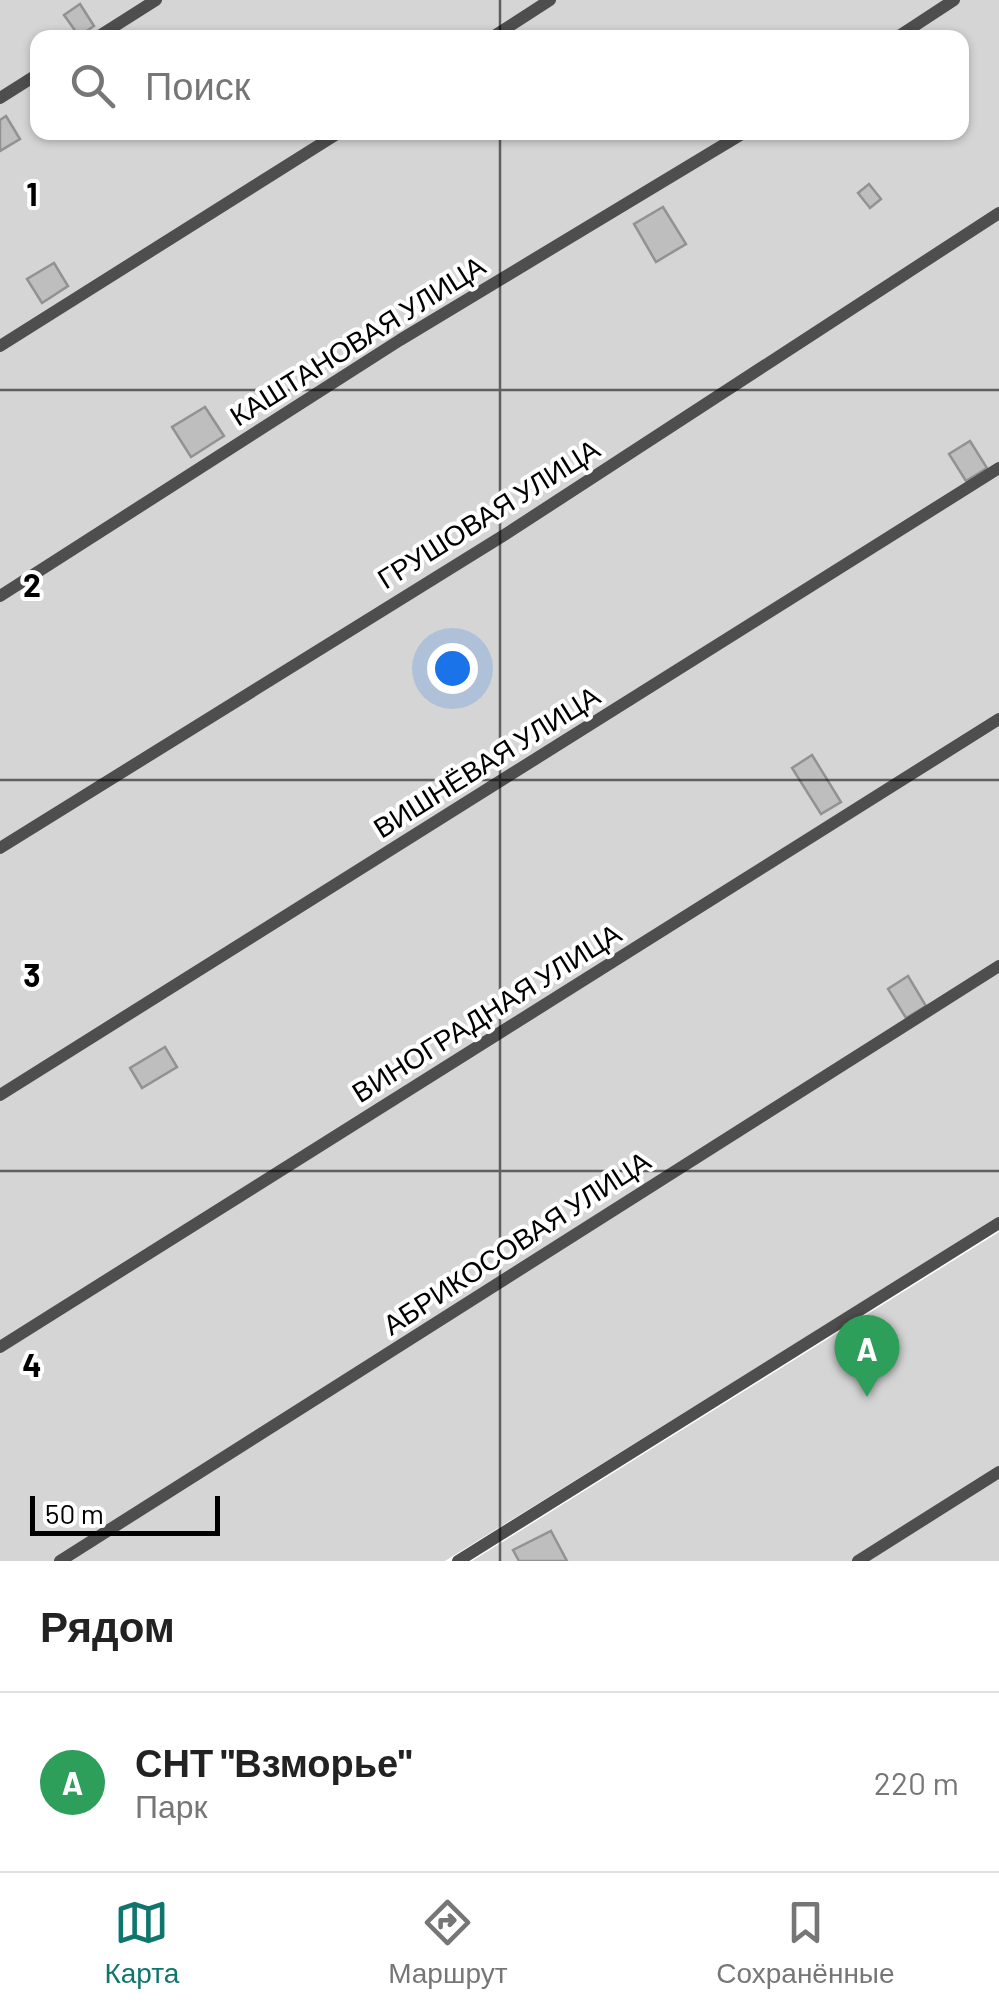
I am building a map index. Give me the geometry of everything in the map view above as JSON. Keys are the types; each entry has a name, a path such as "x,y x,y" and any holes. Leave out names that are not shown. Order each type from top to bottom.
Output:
{"lane":[{"path":"109,30 156,0"},
{"path":"503,30 550,0"},
{"path":"908,30 954,0"},
{"path":"0,98 30,79"},
{"path":"0,346 327,140"},
{"name":"КАШТАНОВАЯ УЛИЦА","path":"0,596 400,340 732,140"},
{"name":"ГРУШОВАЯ УЛИЦА","path":"0,848 509,532 999,213"},
{"name":"ВИШНЁВАЯ УЛИЦА","path":"0,1095 999,468"},
{"name":"ВИНОГРАДНАЯ УЛИЦА","path":"0,1346 999,719"},
{"name":"АБРИКОСОВАЯ УЛИЦА","path":"60,1561 999,966"},
{"path":"458,1561 999,1223"},
{"path":"858,1561 999,1472"}],"shaded area":[{"path":"0,0 999,0 999,1217 445,1561 0,1561"},
{"path":"999,1232 999,1561 472,1561"}],"building":[{"path":"80,4 94,26 75,30 64,15"},
{"path":"6,116 20,139 0,151 0,120"},
{"path":"869,184 881,199 870,208 858,193"},
{"path":"663,207 686,244 656,262 634,224"},
{"path":"54,263 68,286 42,303 27,279"},
{"path":"205,407 224,436 191,457 172,427"},
{"path":"970,441 987,468 966,481 949,454"},
{"path":"812,755 841,802 821,814 792,768"},
{"path":"908,976 926,1006 906,1018 888,989"},
{"path":"165,1047 177,1067 142,1088 130,1068"},
{"path":"551,1531 567,1561 519,1561 513,1550"}],"place":[{"name":"СНТ \"Взморье\"","path":"867,1397"}]}
